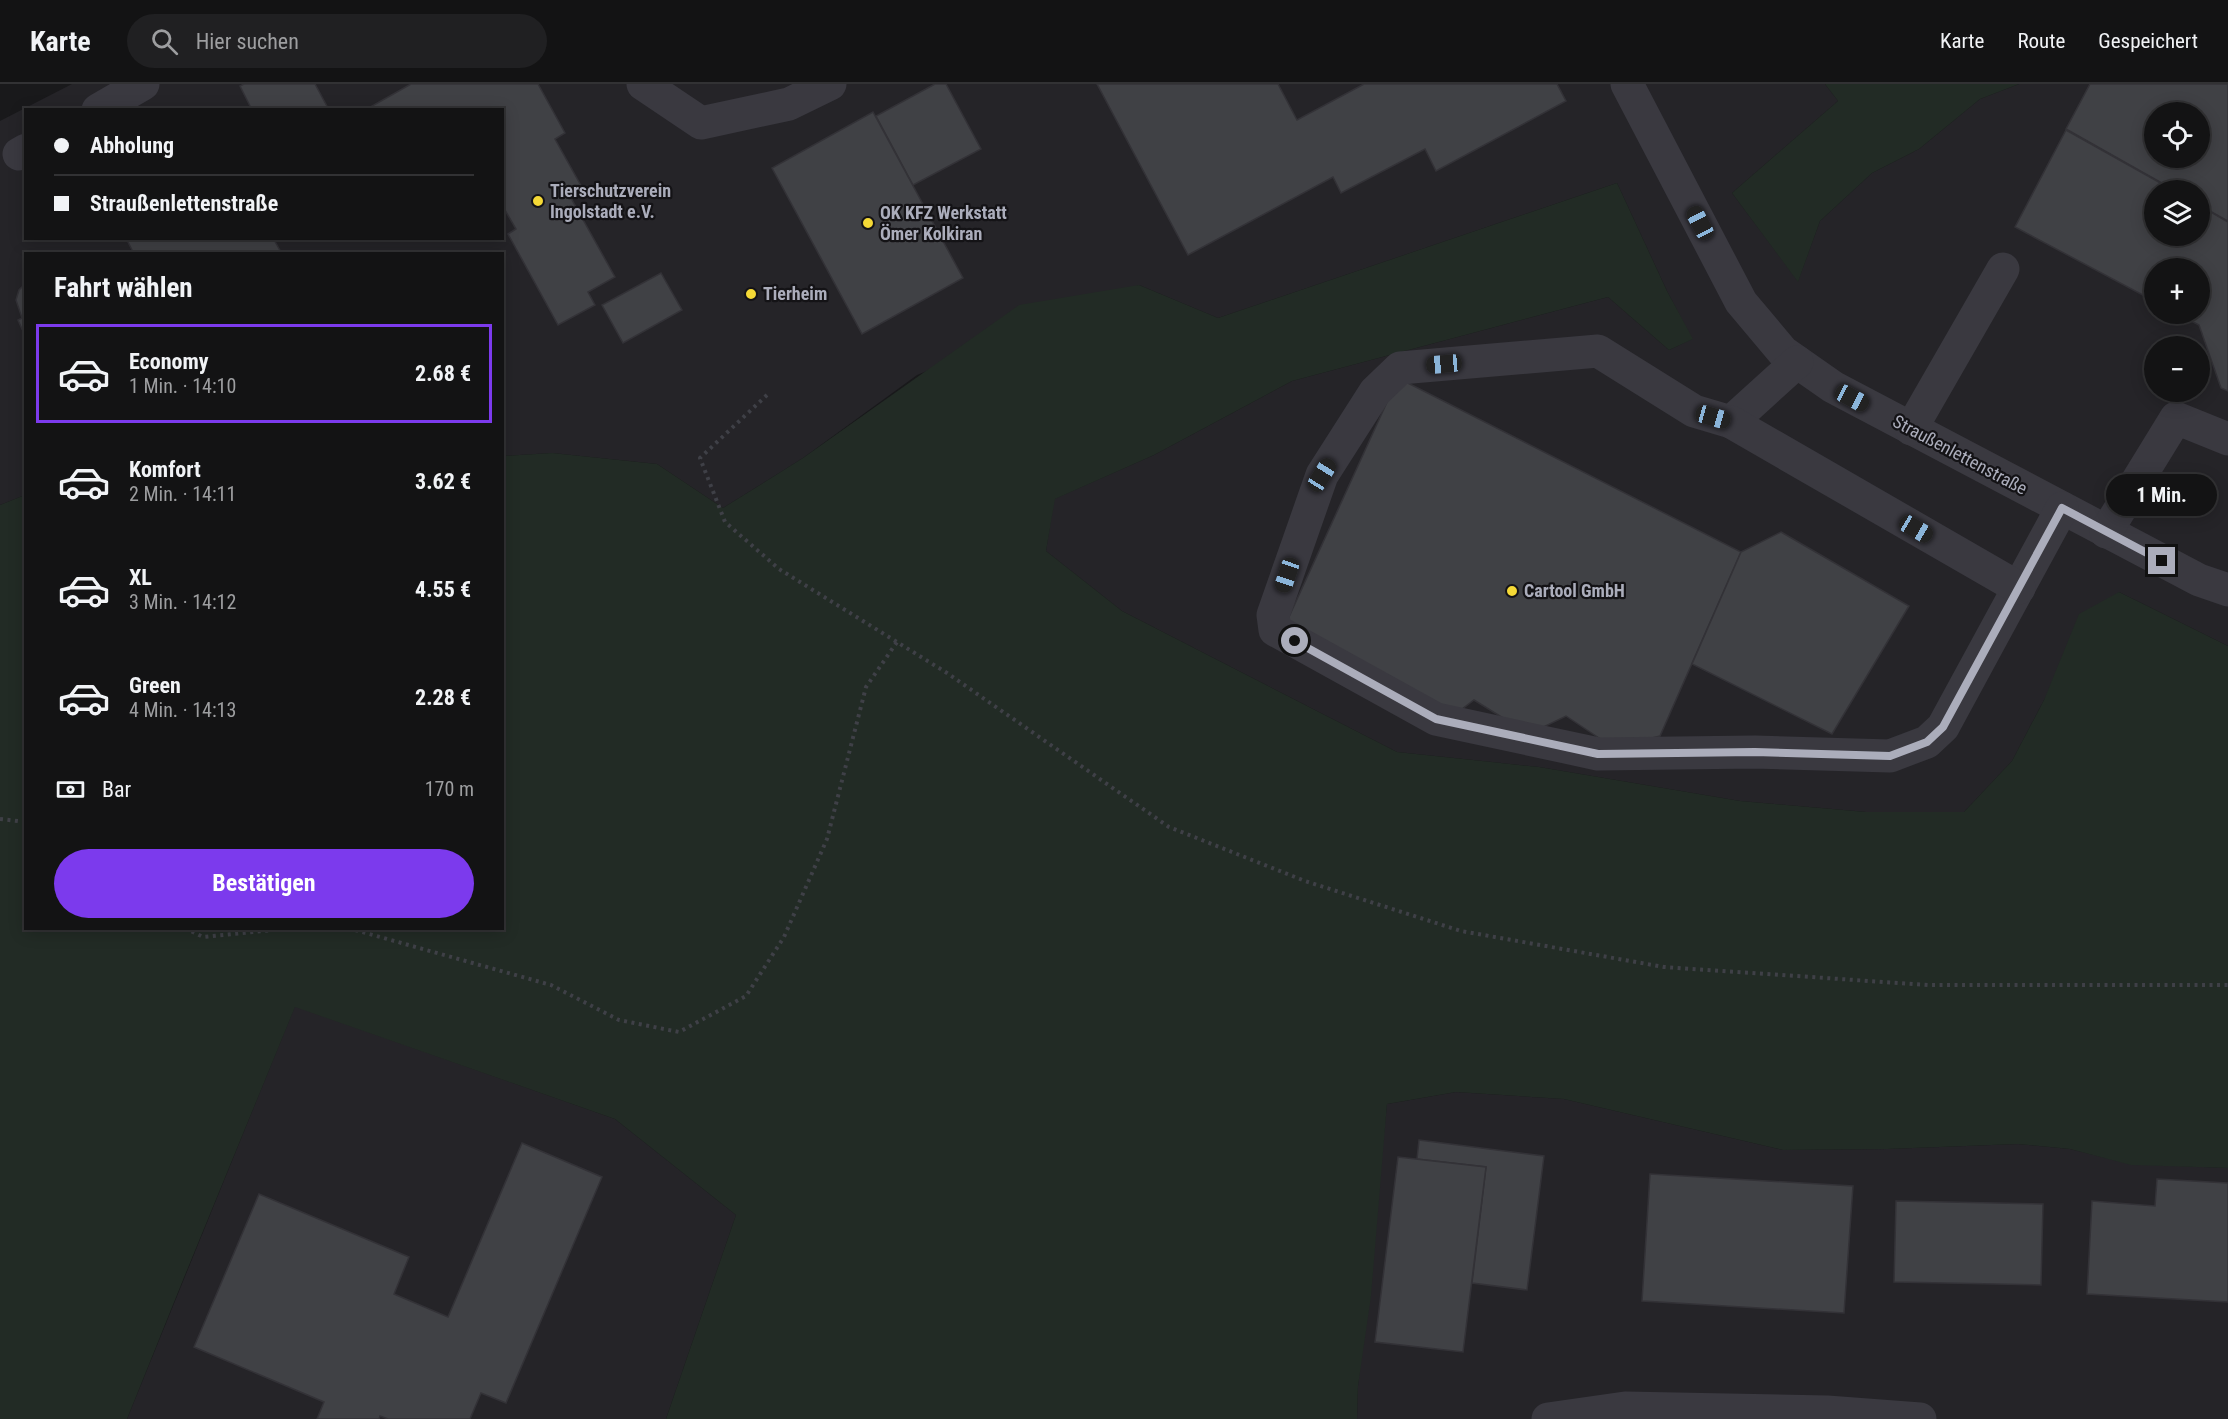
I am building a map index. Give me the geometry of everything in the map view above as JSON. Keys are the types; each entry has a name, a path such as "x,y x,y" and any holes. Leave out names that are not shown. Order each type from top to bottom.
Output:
{"street":[{"path":"101,108 143,84"},
{"path":"643,84 701,123 789,104 830,84"},
{"name":"Straußenlettenstraße","path":"1627,84 1741,302 1783,352 1833,387 1911,429 2199,580 2228,590"},
{"path":"1911,429 2003,269"},
{"path":"2019,588 1731,422 1694,411 1598,351 1400,368 1375,392 1322,475 1273,615 1275,630 1436,719 1598,754 1755,752 1890,756 1927,742 1943,727 2019,588 2062,508"},
{"path":"1731,422 1797,362"},
{"path":"2106,532 2176,418 2228,440"},
{"path":"1548,1419 1625,1408 1920,1419"}],"path":[{"path":"767,395 700,458 725,522 779,569 947,673 1169,826 1305,881 1461,931 1664,967 1928,985 2228,985"},
{"path":"355,930 551,985 619,1020 679,1032 746,996 784,937 827,839 866,687 897,642"},
{"path":"0,819 24,822"},
{"path":"189,930 203,937 274,930"}],"shaded area":[{"path":"72,84 1825,84 1838,101 1732,193 1798,281 1820,221 1872,173 1919,149 1980,99 2019,84 2228,84 2228,646 2119,592 2044,700 2012,761 1964,812 1866,812 1740,801 1539,767 1397,752 1122,611 1046,551 1054,499 1154,455 1292,381 1608,297 1669,350 1692,339 1617,183 1218,318 1139,285 917,375 803,458 723,508 657,464 552,453 504,456 504,252 24,252 24,495 0,505 0,121 24,109 24,240 504,240 504,108 25,108"},
{"path":"1825,84 2019,84 1980,99 1919,149 1872,173 1820,221 1798,282 1732,193 1838,101"},
{"path":"1617,183 1667,291 1693,339 1669,350 1608,297 1292,381 1154,455 1055,499 1046,551 1122,611 1397,752 1539,767 1740,801 1866,812 1964,812 2012,761 2044,700 2079,614 2119,592 2228,646 2228,1168 2131,1165 2070,1149 2018,1144 1783,1150 1564,1099 1456,1092 1387,1104 1371,1296 1358,1386 1357,1419 666,1419 736,1215 615,1119 295,1007 127,1419 0,1419 0,505 24,495 24,930 504,930 504,456 552,453 657,464 723,508 803,458 1019,305 1139,285 1218,318"},
{"path":"295,1006 615,1119 736,1215 666,1419 127,1419"},
{"path":"1456,1092 1564,1099 1783,1150 2018,1144 2070,1149 2131,1164 2228,1168 2228,1419 1357,1419 1358,1386 1387,1104"}],"building":[{"path":"244,84 315,84 328,108 251,108 240,86"},
{"name":"Tierschutzverein Ingolstadt e.V.","path":"411,84 538,84 565,133 555,139 584,191 571,198 615,277 588,292 595,305 558,325 508,234 516,229 504,208 504,108 369,108"},
{"path":"935,84 946,84 981,149 913,185 876,116"},
{"path":"1097,84 1278,84 1297,120 1364,84 1557,84 1566,101 1436,171 1425,149 1341,193 1333,177 1188,255"},
{"path":"2090,84 2228,84 2228,221 2210,211 2210,180 2156,180 2066,129"},
{"name":"OK KFZ Werkstatt Ömer Kolkiran","path":"873,112 963,278 862,334 772,168"},
{"path":"2066,130 2155,180 2144,180 2144,246 2210,246 2210,211 2228,222 2228,391 2221,388 2210,356 2210,336 2203,336 2197,324 2210,324 2210,258 2144,258 2144,296 2015,227"},
{"path":"127,240 274,240 281,252 133,252"},
{"path":"661,273 682,310 623,343 602,305"},
{"path":"24,286 24,328 22,329 18,320 22,318 16,300 19,290"},
{"name":"Cartool GmbH","path":"1398,378 1741,552 1660,736 1614,748 1566,716 1529,734 1474,700 1449,719 1283,630"},
{"path":"1781,532 1909,606 1832,734 1692,664 1741,552"},
{"path":"1419,1140 1544,1156 1527,1290 1472,1283 1486,1167 1417,1159"},
{"path":"522,1143 602,1177 506,1403 481,1393 470,1419 388,1419 380,1416 379,1419 317,1419 324,1402 194,1347 259,1194 409,1257 394,1294 448,1317"},
{"path":"1398,1157 1486,1167 1463,1352 1375,1342"},
{"path":"1650,1174 1853,1186 1844,1313 1642,1301"},
{"path":"2157,1179 2228,1183 2228,1302 2087,1294 2092,1201 2155,1206"},
{"path":"1896,1201 2043,1204 2041,1285 1894,1282"}],"place":[{"name":"Tierschutzverein Ingolstadt e.V.","path":"538,201"},
{"name":"OK KFZ Werkstatt Ömer Kolkiran","path":"868,223"},
{"name":"Tierheim","path":"751,294"},
{"name":"Cartool GmbH","path":"1512,591"}],"route":[{"path":"1295,641 1436,719 1598,754 1755,752 1890,756 1927,742 1943,727 2062,508 2162,561"}]}
